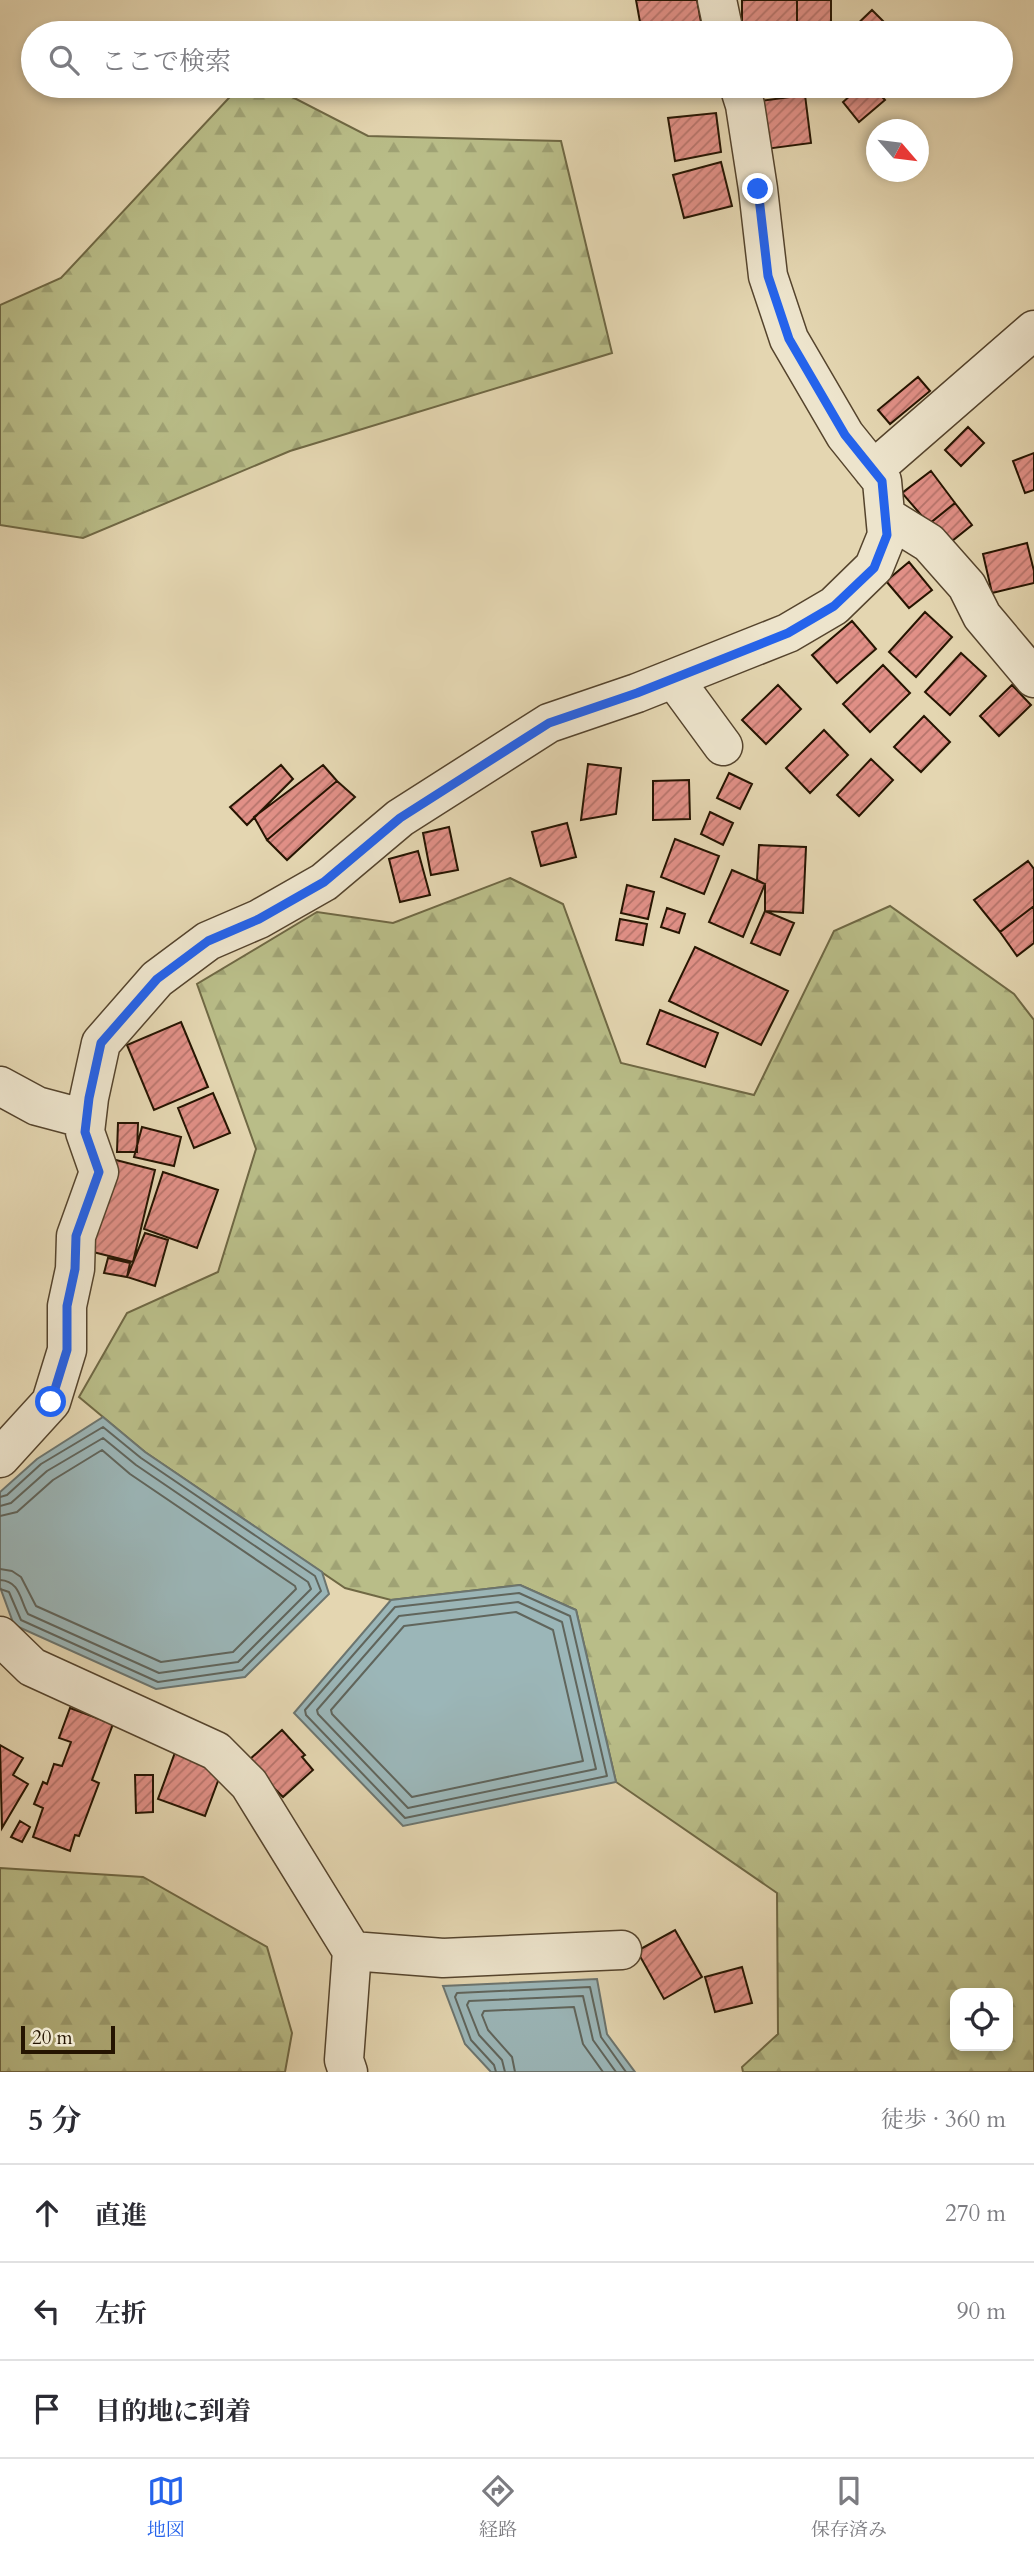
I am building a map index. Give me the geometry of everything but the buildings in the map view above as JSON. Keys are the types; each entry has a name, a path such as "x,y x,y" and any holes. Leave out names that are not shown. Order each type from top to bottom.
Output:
{"street":[{"path":"718,0 722,21"},
{"path":"0,1458 51,1402 67,1350 67,1306 75,1269 76,1236 99,1172 85,1132 101,1043 157,979 208,941 259,919 324,882 400,818 549,723 674,679 788,633 834,606 874,568 887,535 882,481 845,435 789,339 768,276 758,189 743,98"},
{"path":"873,470 1034,330"},
{"path":"887,517 929,543 967,586 982,616 1034,678"},
{"path":"674,679 723,746"},
{"path":"0,1086 37,1106 86,1119"},
{"path":"0,1636 32,1667 216,1751 249,1784 352,1951 344,2060 348,2072"},
{"path":"352,1951 443,1958 622,1950"}],"green space":[{"path":"229,98 294,98 368,136 561,141 612,353 290,451 83,538 0,525 0,305 61,278"},
{"path":"510,878 563,904 621,1063 754,1095 834,931 890,906 1014,994 1034,1020 1034,2072 743,2072 742,2067 778,2034 777,1893 616,1782 576,1610 520,1585 391,1600 345,1588 145,1452 79,1397 127,1313 218,1272 256,1149 197,984 317,912 393,923"},
{"path":"0,1868 143,1877 267,1947 292,2033 285,2072 0,2072"}],"water":[{"path":"103,1417 145,1452 322,1572 329,1594 245,1677 156,1689 14,1625 0,1587 0,1492 37,1459"},
{"path":"520,1585 576,1610 616,1782 403,1826 294,1713 391,1600"},
{"path":"597,1979 607,2034 635,2072 491,2072 465,2044 443,1986"}],"route":[{"path":"51,1402 67,1350 67,1306 75,1269 76,1236 99,1172 85,1132 101,1043 157,979 208,941 259,919 324,882 400,818 549,723 685,675 788,633 834,606 874,568 887,535 882,481 845,435 789,339 768,276 758,189"}]}
